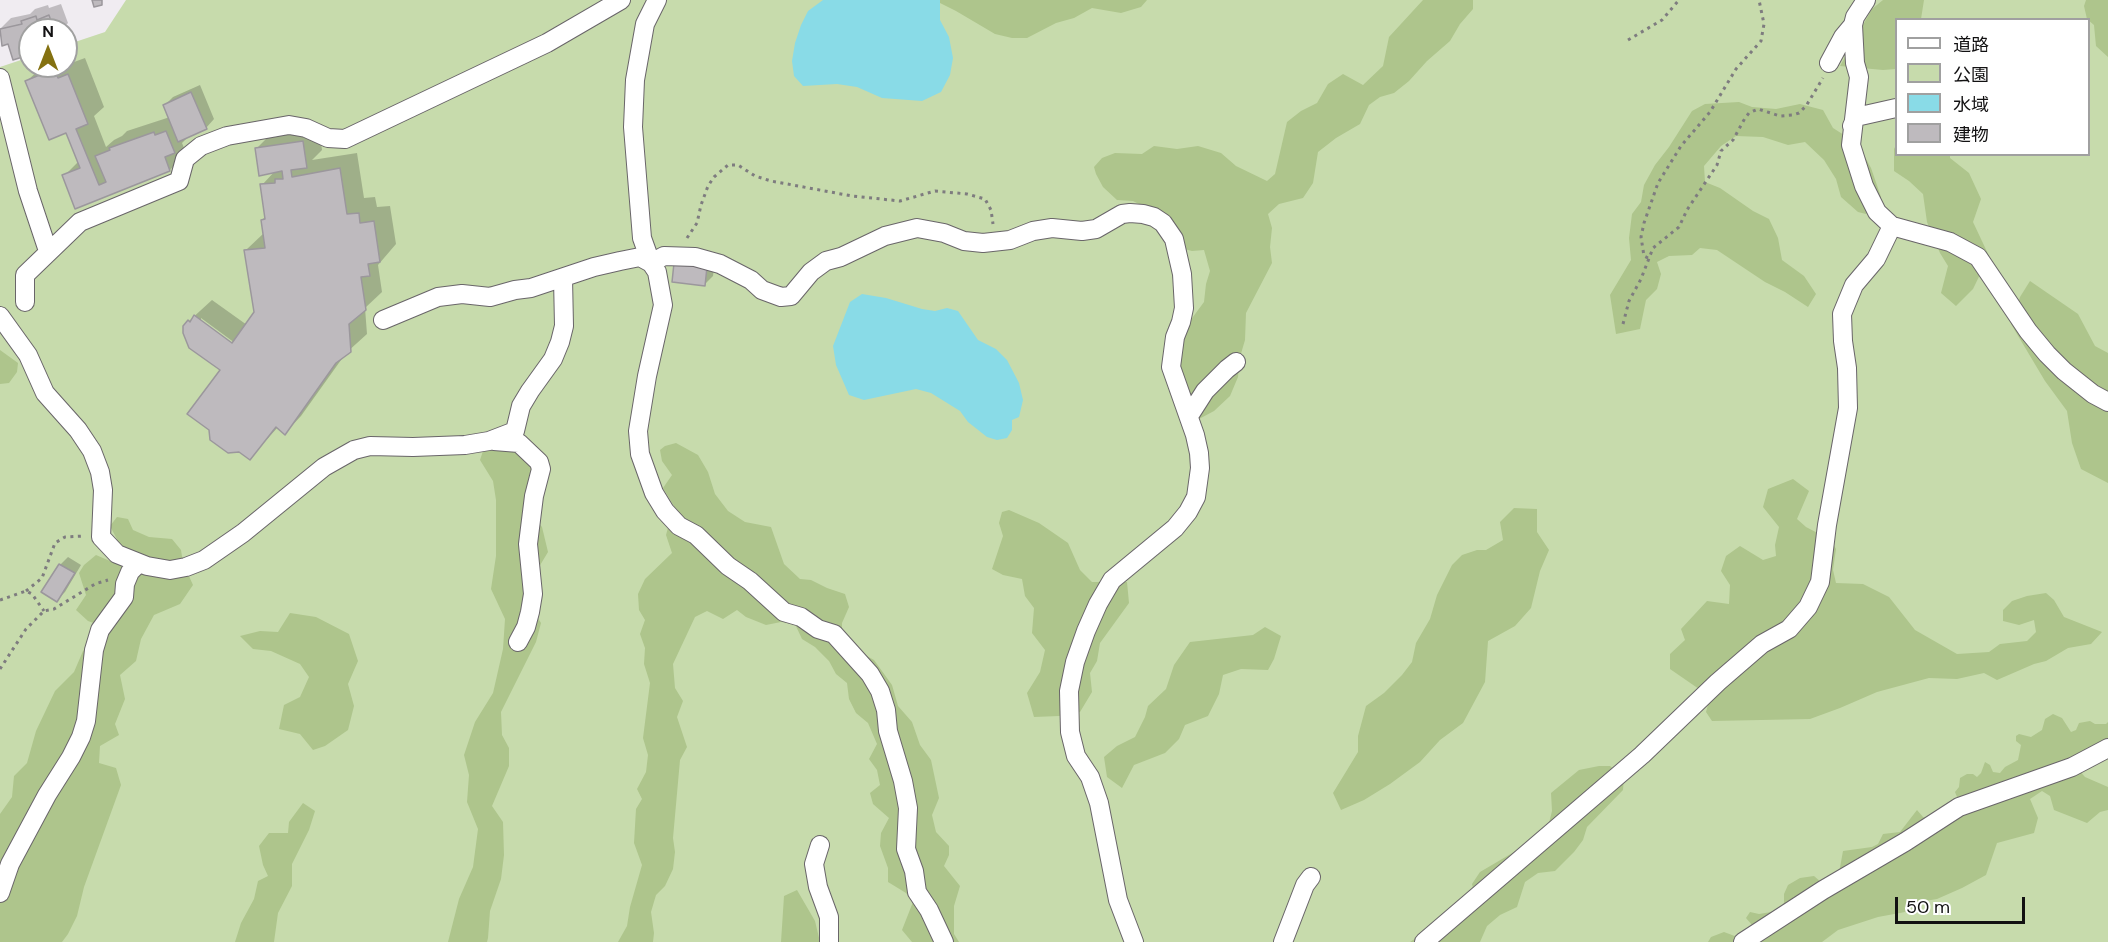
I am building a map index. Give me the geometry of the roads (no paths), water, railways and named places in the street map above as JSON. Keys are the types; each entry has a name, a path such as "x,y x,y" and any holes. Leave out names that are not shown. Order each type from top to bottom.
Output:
{"lane":[{"path":"25,302 25,275 80,222 179,181 186,159 201,146 227,136 290,125 306,128 328,138 345,139 547,43 621,0"},
{"path":"657,0 645,24 635,80 633,127 642,238 658,259 657,272 663,305 646,376 638,431 640,454 654,493 664,511 679,526 696,535 728,566 750,581 784,612 801,617 818,629 834,634 870,674 880,691 886,710 888,732 903,780 908,808 906,849 914,871 917,892 944,942"},
{"path":"1866,0 1855,17 1853,25 1858,77 1851,145 1864,186 1877,212 1892,226 1950,242 1978,257 2028,331 2047,354 2093,394 2108,402"},
{"path":"1829,63 1843,37 1853,25"},
{"path":"0,78 28,191 48,251"},
{"path":"1852,126 1856,117 1895,108"},
{"path":"382,320 438,297 462,294 490,297 640,257 658,259 695,257 720,264 751,280 762,290 781,297 791,296 812,272 826,261 841,257 885,236 917,228 944,233 964,241 993,242 1010,240 1033,231 1052,228 1082,231 1096,229 1122,214 1130,213 1143,214 1163,223 1174,239 1182,274 1184,308 1174,345 1171,367 1174,381 1189,416 1198,453 1200,468 1196,497 1175,528 1112,580 1086,631 1075,662 1069,691 1070,732 1076,756 1090,777 1099,803 1118,900 1134,942"},
{"path":"1424,942 1642,755 1718,682 1762,644 1789,629 1808,607 1820,582 1827,525 1848,408 1842,314 1854,285 1876,260 1892,226"},
{"path":"0,316 28,356 45,393 92,451 100,472 103,490 101,537 133,570 170,570 204,560 243,533 324,467 354,450 370,446 465,445 489,441 515,431 521,406 553,359 564,326 563,278"},
{"path":"1189,416 1205,391 1236,362"},
{"path":"489,441 519,443 539,462 541,469 534,496 528,544 533,594 526,627 518,642"},
{"path":"0,893 10,864 81,737 87,721 93,650 100,630 124,597 133,570"},
{"path":"1743,942 1959,807 2072,767 2108,748"},
{"path":"820,845 814,864 818,888 829,918 829,942"},
{"path":"1283,942 1305,885 1311,877"}],"water":[{"path":"823,0 940,0 940,20 949,37 953,58 950,75 941,92 922,101 882,98 857,87 837,84 803,86 794,76 792,61 795,43 808,11"},
{"path":"862,294 886,298 922,309 935,311 947,308 958,311 978,340 996,349 1007,360 1019,383 1023,400 1019,417 1012,420 1012,430 1007,438 997,440 987,437 968,422 960,411 931,393 916,389 864,400 849,395 836,365 833,346 850,302"}]}
